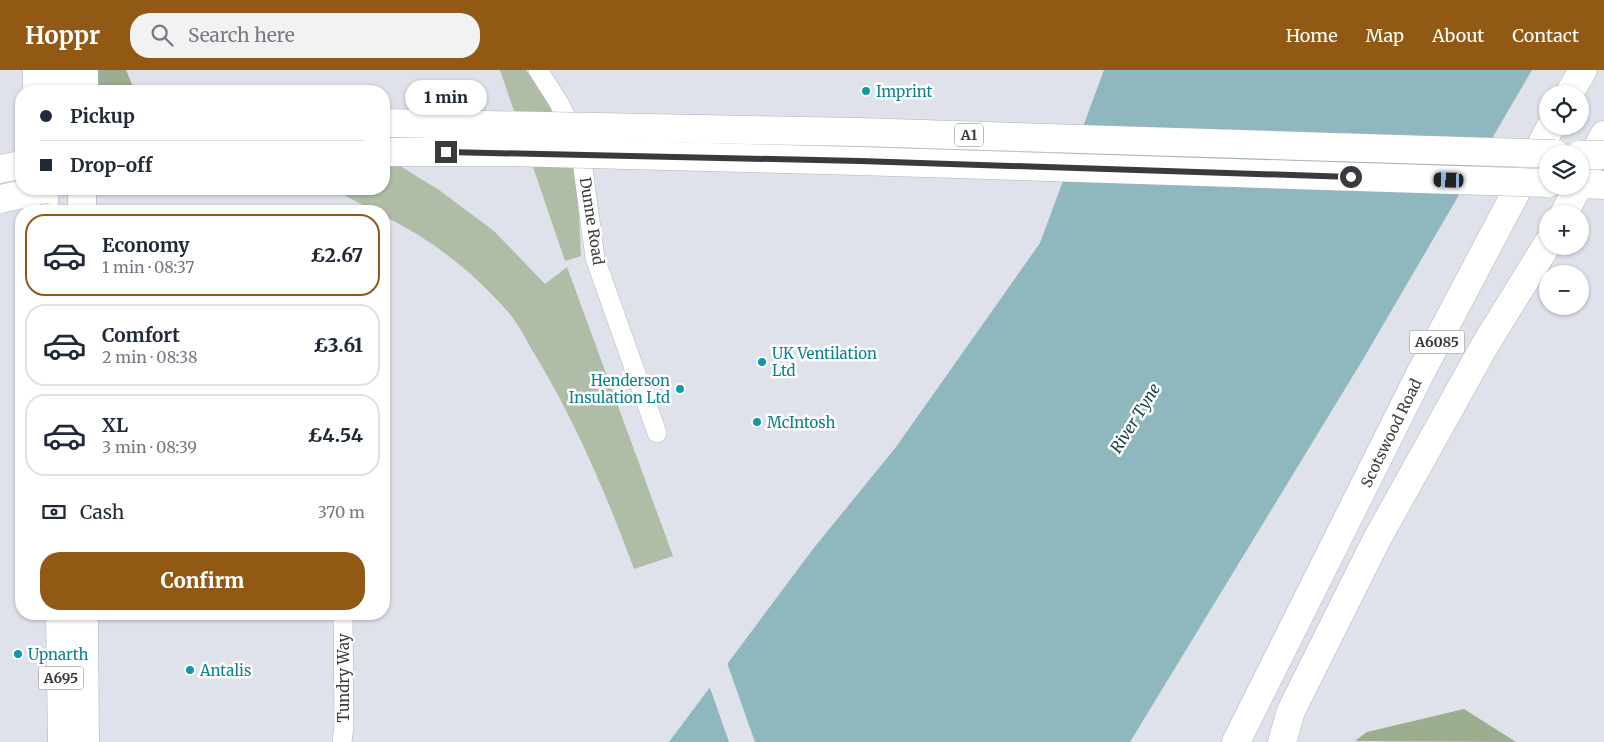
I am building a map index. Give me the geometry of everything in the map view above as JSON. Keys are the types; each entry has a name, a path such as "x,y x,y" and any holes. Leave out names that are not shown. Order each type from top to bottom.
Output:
{"main road":[{"path":"37,70 37,85"},
{"path":"58,85 59,70"},
{"path":"84,70 84,85"},
{"path":"1574,85 1583,70"},
{"name":"A1","path":"390,123 870,132 1539,154"},
{"name":"Scotswood Road","path":"1236,742 1420,374 1546,135"},
{"path":"1589,165 1604,136"},
{"name":"A1","path":"390,152 860,161 1539,183"},
{"path":"1589,154 1604,155"},
{"path":"0,169 15,165"},
{"path":"1589,184 1604,185"},
{"path":"0,199 18,195"},
{"name":"A6085","path":"1282,742 1291,711 1377,539 1485,345 1541,255"},
{"name":"A695","path":"60,620 62,742"},
{"name":"A695","path":"84,620 85,742"}],"street":[{"name":"Dunne Road","path":"538,70 559,102 580,146 595,258 657,433"},
{"name":"Tundry Way","path":"342,742 344,726 343,620"}],"green space":[{"path":"98,70 126,70 132,85 98,85"},
{"path":"500,70 526,70 548,101 577,175 581,256 565,261"},
{"path":"400,166 439,190 494,231 545,284 567,267 673,556 634,569 602,488 578,435 552,383 509,313 481,284 451,258 390,219 390,205 363,205 344,195 390,195 390,167"},
{"path":"1464,709 1516,742 1355,741 1367,732"}],"water":[{"name":"River Tyne","path":"1104,70 1532,70 1362,361 1130,742 669,742 813,549 896,447 1040,243"}],"pier":[{"path":"726,660 755,742 729,742 709,685"}],"place":[{"name":"Imprint","path":"866,91"},
{"name":"UK Ventilation Ltd","path":"762,362"},
{"name":"Henderson Insulation Ltd","path":"680,389"},
{"name":"McIntosh","path":"757,422"},
{"name":"Upnarth","path":"18,654"},
{"name":"Antalis","path":"190,670"}],"route":[{"path":"446,152 860,161 1351,177"}]}
